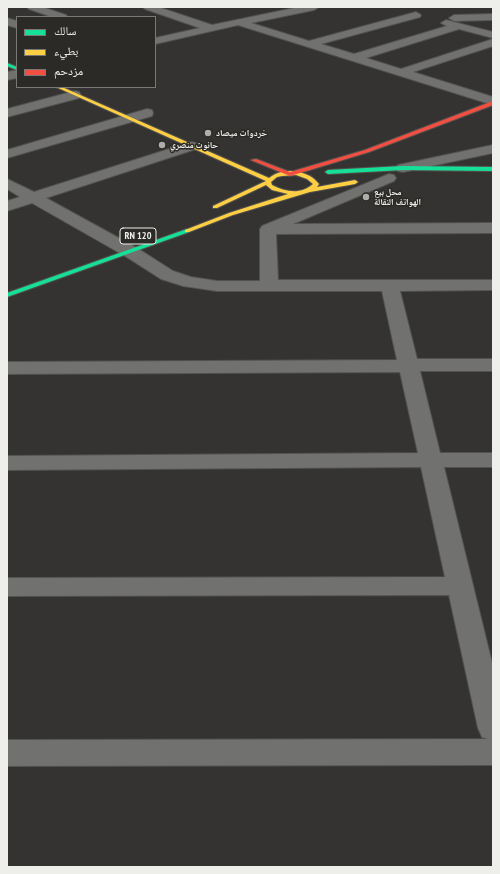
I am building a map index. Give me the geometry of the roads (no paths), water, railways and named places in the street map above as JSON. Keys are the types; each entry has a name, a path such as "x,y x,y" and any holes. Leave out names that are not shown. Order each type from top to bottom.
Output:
{"main road":[{"path":"7,64 16,68"},
{"path":"60,88 75,95 131,113 192,146 269,181"},
{"path":"293,174 360,154 493,102"},
{"path":"309,190 374,158 493,113"},
{"path":"247,157 293,174 310,177 316,184 309,190"},
{"path":"209,209 269,181 275,176 403,168 493,169"},
{"path":"269,181 269,186 286,193 389,178 493,177"},
{"name":"RN 120","path":"7,295 122,246 309,190"},
{"path":"7,290 80,259"}],"street":[{"path":"32,7 59,16"},
{"path":"148,7 212,28"},
{"path":"254,7 277,14"},
{"path":"156,41 298,8 314,7"},
{"path":"450,7 461,22"},
{"path":"396,9 427,18"},
{"path":"309,44 416,15"},
{"path":"354,58 461,22 493,17"},
{"path":"440,20 461,22 493,35"},
{"path":"238,22 402,72 493,102"},
{"path":"402,72 493,42"},
{"path":"7,113 75,95"},
{"path":"7,154 131,113 150,115"},
{"path":"7,206 192,146"},
{"path":"403,168 493,150"},
{"path":"268,228 389,178"},
{"path":"7,183 122,246 167,275 189,282 217,286 493,285"},
{"path":"268,228 493,228"},
{"path":"268,228 269,286"},
{"path":"390,285 493,728"},
{"path":"7,368 493,365"},
{"path":"7,463 493,460"},
{"path":"7,587 460,586"},
{"path":"7,753 493,752"}],"place":[{"name":"خردوات ميصاد","path":"208,133"},
{"name":"حانوت منصري","path":"162,145"},
{"name":"محل بيع الهواتف النقالة","path":"366,197"}]}
